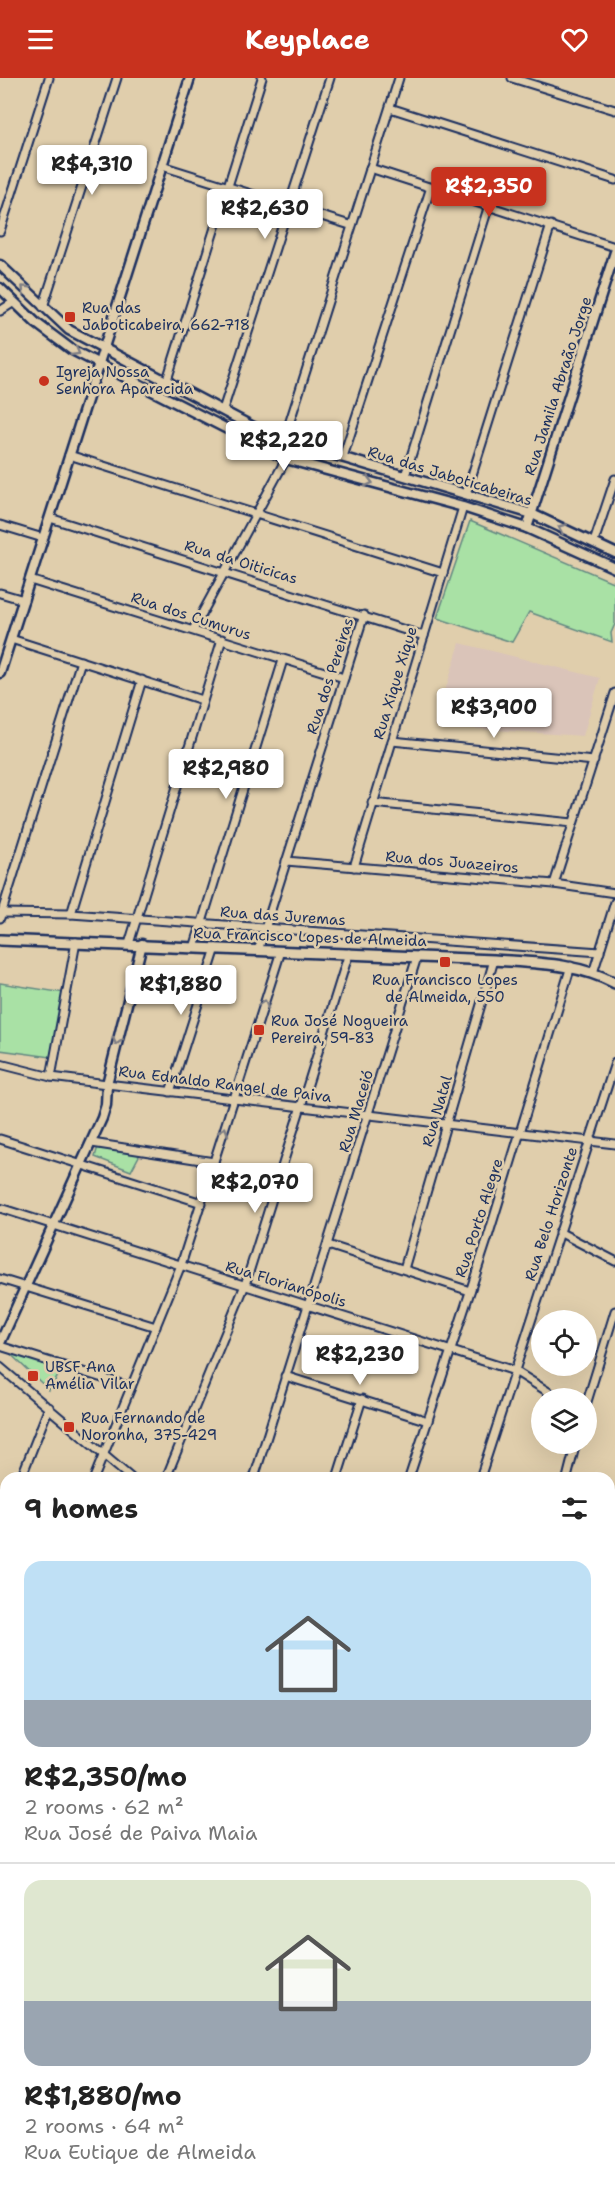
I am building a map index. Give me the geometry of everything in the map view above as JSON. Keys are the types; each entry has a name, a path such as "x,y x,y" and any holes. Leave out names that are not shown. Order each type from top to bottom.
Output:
{"main road":[{"name":"Rua Francisco Lopes de Almeida","path":"0,940 494,960 571,966 615,983"}],"street":[{"path":"0,231 49,78"},
{"path":"43,307 117,78"},
{"path":"0,673 2,660 24,600 102,348 190,78"},
{"path":"167,380 262,78"},
{"path":"223,410 330,78"},
{"path":"284,440 350,225 399,78"},
{"path":"512,78 615,110"},
{"path":"390,108 615,180"},
{"path":"162,166 350,225"},
{"path":"370,168 615,247"},
{"path":"343,457 431,187"},
{"path":"405,476 489,206"},
{"path":"466,494 551,225"},
{"name":"Rua Jamila Abraão Jorge","path":"527,528 611,277 615,252"},
{"name":"Rua das Jaboticabeiras","path":"0,265 69,330 284,440 532,514 615,552"},
{"name":"Rua das Jaboticabeiras","path":"0,288 55,339 98,364 286,459 463,507 527,528 615,568"},
{"path":"0,311 14,302"},
{"path":"69,455 443,573"},
{"path":"193,630 223,571 286,459"},
{"path":"594,542 615,479"},
{"name":"Rua Xique Xique","path":"354,867 463,507"},
{"name":"Rua da Oiticicas","path":"50,518 364,615 424,636"},
{"path":"0,525 43,538"},
{"name":"Rua dos Cumurus","path":"30,580 344,678"},
{"path":"0,593 24,600"},
{"name":"Rua dos Pereiras","path":"258,951 364,615"},
{"path":"11,639 202,700"},
{"path":"129,944 135,918 222,639"},
{"path":"194,948 283,660"},
{"path":"1,915 81,661"},
{"path":"71,914 142,680"},
{"path":"554,884 615,693"},
{"path":"392,741 594,761"},
{"path":"372,803 573,823"},
{"name":"Rua dos Juazeiros","path":"286,861 554,884 615,893"},
{"path":"594,973 615,902"},
{"name":"Rua das Juremas","path":"1,915 71,914 600,952"},
{"path":"51,1077 76,942"},
{"path":"131,1387 0,1345 53,1224 92,1143 106,1105 107,1084 142,944"},
{"path":"170,1092 216,948"},
{"path":"96,1472 181,1265 281,951"},
{"path":"168,1472 245,1286 349,953"},
{"name":"Rua Maceió","path":"256,1472 417,957"},
{"name":"Rua Natal","path":"404,1269 448,1125 494,960"},
{"name":"Rua Porto Alegre","path":"412,1472 571,966"},
{"name":"Rua Belo Horizonte","path":"482,1472 615,1063"},
{"name":"Rua Ednaldo Rangel de Paiva","path":"0,1064 51,1077 615,1144"},
{"path":"0,1139 202,1203"},
{"path":"92,1143 214,1162"},
{"name":"Rua Florianópolis","path":"0,1208 515,1371 542,1388"},
{"path":"559,1232 615,1261"},
{"path":"328,1245 470,1291"},
{"path":"0,1280 156,1327"},
{"path":"591,1388 615,1311"},
{"path":"606,1339 615,1345"},
{"path":"0,1367 124,1472"},
{"path":"285,1376 428,1420"},
{"path":"339,1472 362,1399"},
{"path":"23,1472 49,1407"},
{"path":"569,1472 573,1454"}],"shaded area":[{"path":"460,643 600,678 583,736 434,726"}],"green space":[{"path":"470,521 615,583 615,624 611,633 612,642 529,612 512,642 437,618"},
{"path":"0,983 65,993 51,1057 0,1050"},
{"path":"98,1146 140,1154 131,1171 95,1157"},
{"path":"4,1348 64,1367 49,1390"}],"place":[{"name":"Rua das Jaboticabeira, 662-718","path":"70,317"},
{"name":"Igreja Nossa Senhora Aparecida","path":"44,381"},
{"name":"Rua Francisco Lopes de Almeida, 550","path":"445,962"},
{"name":"Rua José Nogueira Pereira, 59-83","path":"259,1030"},
{"name":"UBSF Ana Amélia Vilar","path":"33,1376"},
{"name":"Rua Fernando de Noronha, 375-429","path":"69,1427"}]}
